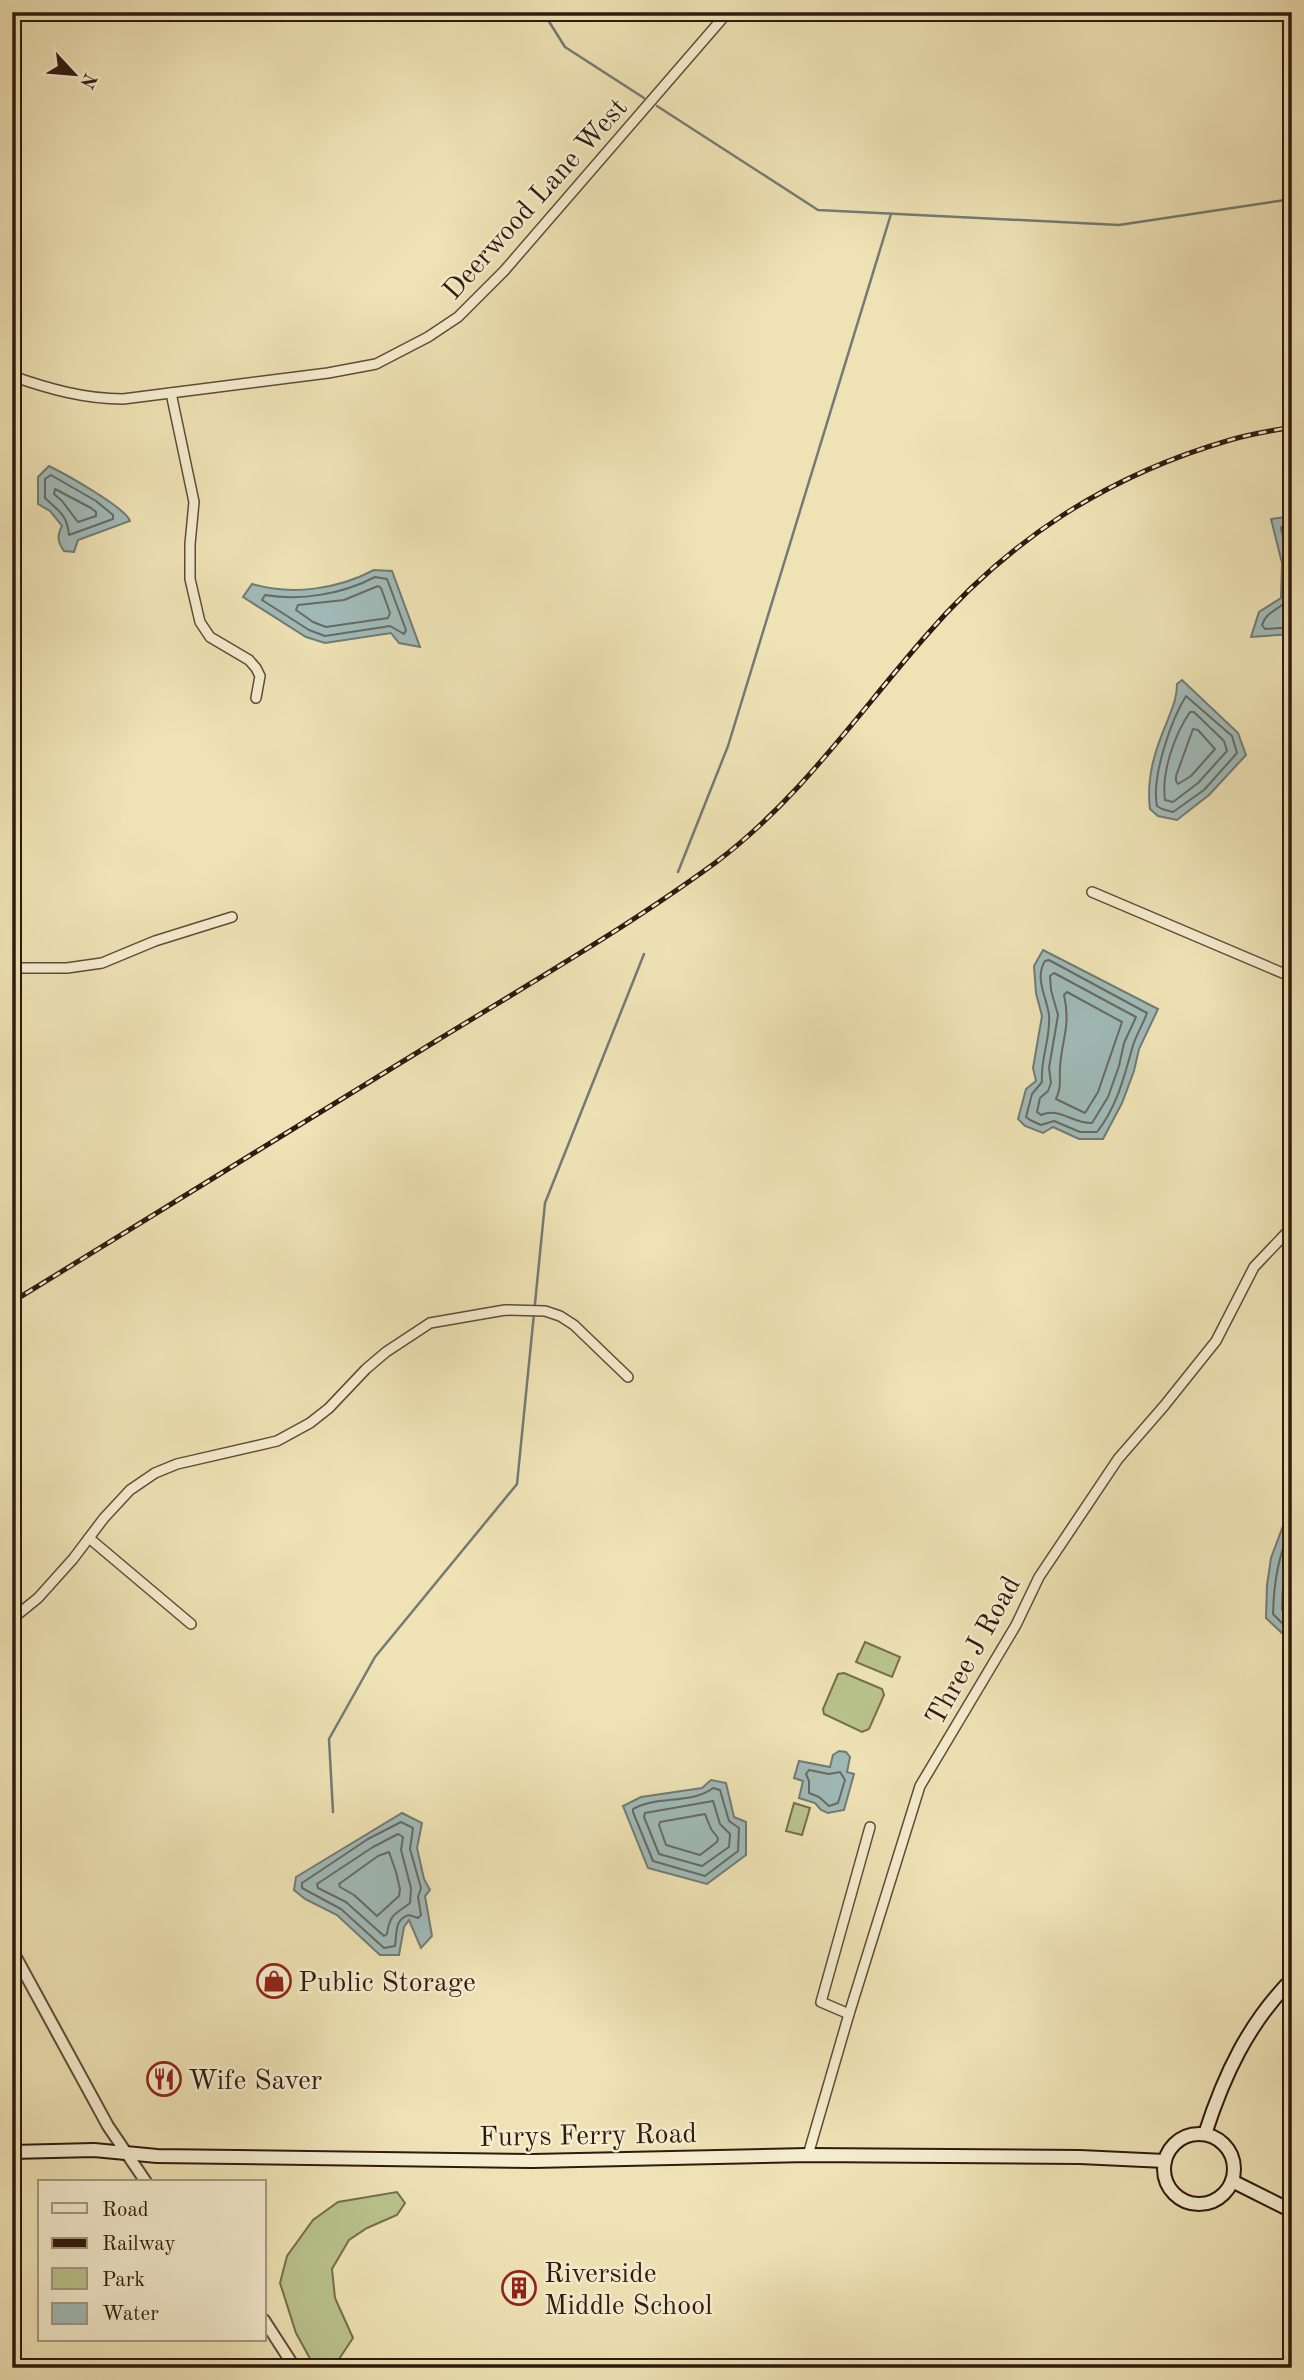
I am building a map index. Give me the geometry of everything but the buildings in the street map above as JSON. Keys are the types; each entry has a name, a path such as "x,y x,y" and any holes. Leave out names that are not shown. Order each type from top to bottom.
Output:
{"main road":[{"path":"1205,2134 1216,2100 1239,2049 1292,1979"},
{"path":"1205,2134 1221,2141 1231,2154 1234,2168 1232,2181 1226,2191 1213,2201 1199,2204 1176,2196 1169,2187 1165,2161 1170,2150 1182,2138 1205,2134"},
{"name":"Furys Ferry Road","path":"12,2151 94,2150 157,2156 533,2161 808,2155 1080,2157 1165,2161"},
{"path":"1232,2181 1292,2211"}],"street":[{"name":"Deerwood Lane West","path":"12,376 96,399 123,399 328,373 376,364 428,337 458,317 504,271 728,12"},
{"path":"171,393 194,502 190,579 200,622 210,637 249,660 257,668 260,676 256,698"},
{"path":"1092,892 1292,977"},
{"path":"12,968 67,968 102,963 155,941 232,917"},
{"name":"Three J Road","path":"808,2155 920,1786 1016,1625 1039,1577 1118,1459 1216,1341 1254,1267 1292,1227"},
{"path":"12,1619 38,1598 130,1490 177,1464 277,1441 310,1423 329,1408 366,1368 430,1323 505,1310 545,1311 560,1316 573,1325 628,1377"},
{"path":"89,1538 191,1624"},
{"path":"849,2014 821,2002 870,1827"},
{"path":"12,1950 108,2126 145,2180"},
{"path":"266,2323 295,2368"}],"green space":[{"path":"865,1642 900,1657 892,1677 856,1662"},
{"path":"844,1673 882,1689 884,1695 869,1729 862,1732 824,1714 823,1709 838,1674"},
{"path":"794,1803 810,1808 802,1835 786,1831"},
{"path":"397,2192 405,2203 397,2215 367,2228 349,2240 332,2269 335,2298 353,2338 337,2362 313,2364 296,2333 280,2283 287,2256 313,2220 338,2202"}],"water":[{"path":"49,466 106,500 130,521 78,540 74,552 64,551 58,538 62,526 50,511 38,504 38,477"},
{"path":"1292,516 1292,634 1251,637 1259,612 1281,598 1282,563 1271,519"},
{"path":"374,570 392,571 420,647 399,643 391,633 325,643 306,637 243,597 252,584 283,590 314,589 345,582"},
{"path":"1182,680 1238,733 1246,755 1209,795 1177,820 1158,816 1150,809 1149,786 1155,754 1174,703 1177,684"},
{"path":"1043,950 1158,1009 1139,1049 1122,1103 1103,1139 1079,1139 1053,1127 1043,1133 1025,1126 1018,1119 1026,1089 1036,1081 1033,1068 1042,1016 1036,993 1034,966"},
{"path":"1292,1482 1292,1637 1283,1634 1266,1618 1271,1558 1286,1518 1288,1490"},
{"path":"839,1751 846,1752 850,1757 847,1772 854,1774 844,1810 828,1813 815,1803 799,1798 803,1781 794,1778 799,1761 830,1767 833,1755"},
{"path":"711,1780 726,1783 734,1817 746,1822 746,1855 707,1884 648,1868 623,1806 641,1797 702,1788"},
{"path":"402,1813 422,1823 417,1848 424,1879 430,1890 425,1896 432,1936 421,1948 409,1920 404,1927 399,1955 380,1955 337,1915 305,1899 294,1890 296,1877"}],"waterway":[{"path":"543,12 565,47 644,98"},
{"path":"657,106 818,210 1119,225 1292,199"},
{"path":"678,872 728,746 891,214"},
{"path":"333,1812 329,1739 375,1657 517,1484 545,1203 644,954"}],"railway":[{"path":"12,1302 577,955 715,863 745,839 800,785 956,603 1025,542 1062,516 1142,472 1185,455 1238,438 1292,427"}],"place":[{"name":"Public Storage","path":"274,1981"},
{"name":"Wife Saver","path":"164,2079"},
{"name":"Riverside Middle School","path":"519,2288"}]}
